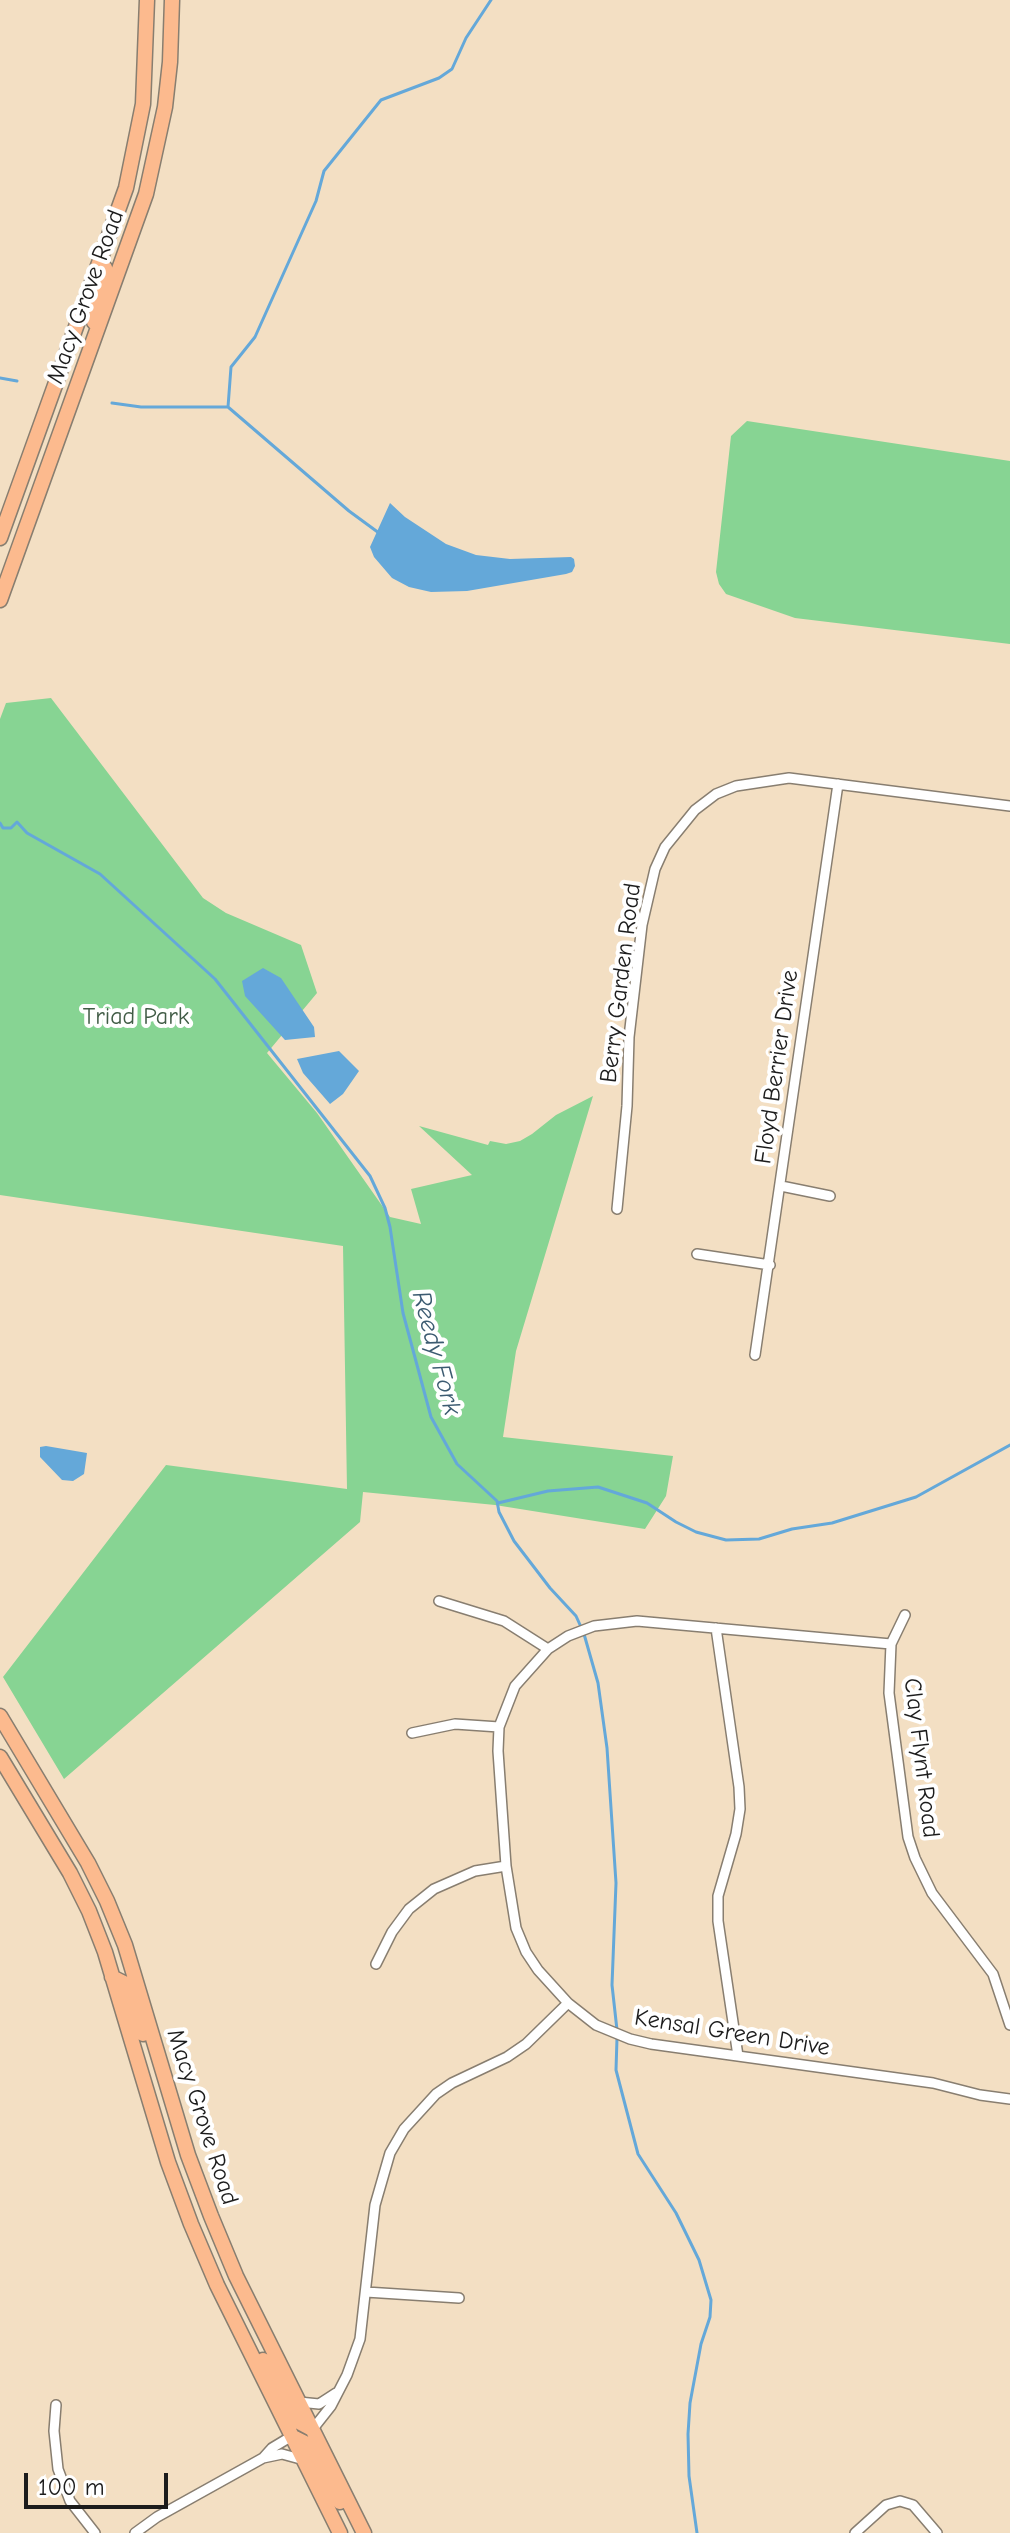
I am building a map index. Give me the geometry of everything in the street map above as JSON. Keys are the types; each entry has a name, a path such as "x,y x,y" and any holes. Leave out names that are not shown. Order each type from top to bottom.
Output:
{"main road":[{"name":"Macy Grove Road","path":"0,538 126,188 140,125 145,82 147,0"},
{"name":"Macy Grove Road","path":"0,600 133,236 152,172 169,73 172,0"},
{"path":"85,366 96,308 107,275 100,264"},
{"name":"Macy Grove Road","path":"0,1716 83,1854 107,1901 125,1945 188,2155 223,2246 362,2533"},
{"name":"Macy Grove Road","path":"0,1757 80,1892 97,1931 172,2172 224,2299 340,2533"},
{"path":"112,1977 124,1983 170,2097"},
{"path":"224,2299 273,2376 297,2421 312,2430"},
{"path":"292,2436 304,2441 310,2448 324,2476 362,2533"}],"street":[{"name":"Berry Garden Road","path":"617,1209 627,1106 629,1037 642,925 655,869 665,847 695,810 716,794 760,780 789,778 1010,806"},
{"name":"Floyd Berrier Drive","path":"755,1355 838,784"},
{"path":"781,1186 830,1196"},
{"path":"697,1254 770,1265"},
{"path":"439,1601 504,1621 548,1649"},
{"name":"Clay Flynt Road","path":"905,1615 891,1644 889,1693 904,1811 915,1858 932,1893 993,1974 1010,2025"},
{"name":"Kensal Green Drive","path":"891,1644 637,1621 594,1626 568,1636 548,1649 515,1686 499,1727 498,1751 511,1904 526,1952 551,1986 596,2025 630,2039 933,2083 1010,2099"},
{"path":"716,1628 739,1787 740,1809 718,1896 718,1921 738,2056"},
{"path":"412,1733 455,1724 499,1727"},
{"path":"376,1964 392,1932 409,1909 434,1889 475,1871 506,1866"},
{"path":"312,2430 331,2406 360,2339 380,2179 404,2129 436,2094 526,2044 568,2003"},
{"path":"366,2292 459,2298"},
{"path":"299,2402 319,2404 338,2391"},
{"path":"56,2405 54,2431 58,2470 70,2501 95,2533"},
{"path":"263,2458 272,2448 292,2436"},
{"path":"135,2533 157,2517 263,2458 282,2454 304,2460"},
{"path":"855,2533 891,2502 900,2501 913,2505 937,2533"}],"green space":[{"path":"747,421 1010,461 1010,644 795,618 726,594 716,572 731,436"},
{"name":"Triad Park","path":"51,698 203,898 226,913 301,945 317,993 267,1053 317,1113 390,1217 421,1224 411,1189 472,1175 419,1126 488,1145 490,1141 506,1144 520,1141 556,1115 593,1096 516,1351 503,1437 673,1456 666,1496 645,1529 495,1505 363,1492 360,1522 64,1779 3,1677 166,1465 347,1489 343,1246 0,1195 0,719 6,703"}],"water":[{"path":"390,503 405,517 446,544 476,555 510,559 571,557 575,566 572,572 566,574 467,591 431,592 409,587 392,578 374,557 370,547"},
{"path":"263,968 281,978 314,1027 315,1037 285,1040 245,996 242,981"},
{"path":"339,1051 359,1071 343,1094 330,1104 303,1073 297,1059"},
{"path":"40,1447 87,1453 84,1474 73,1481 62,1480 40,1457"}],"waterway":[{"path":"228,407 231,367 255,337 316,201 324,171 381,100 439,78 452,69 466,38 491,0"},
{"path":"0,378 17,381"},
{"path":"112,403 141,407 228,407 379,533"},
{"name":"Reedy Fork","path":"0,823 3,828 11,828 17,822 27,833 100,874 215,979 370,1176 390,1227 403,1313 431,1417 457,1464 497,1501 499,1512 514,1541 576,1616 581,1627"},
{"name":"Reedy Fork","path":"498,1503 548,1491 598,1487 647,1503 696,1532 726,1540 759,1539 792,1529 832,1523 916,1497 1010,1445"},
{"path":"584,1634 598,1683 607,1748 616,1883 612,1985 617,2030"},
{"path":"617,2038 616,2070 638,2154 676,2213 699,2260 711,2300 710,2317 701,2344 690,2403 688,2434 689,2476 697,2533"}]}
